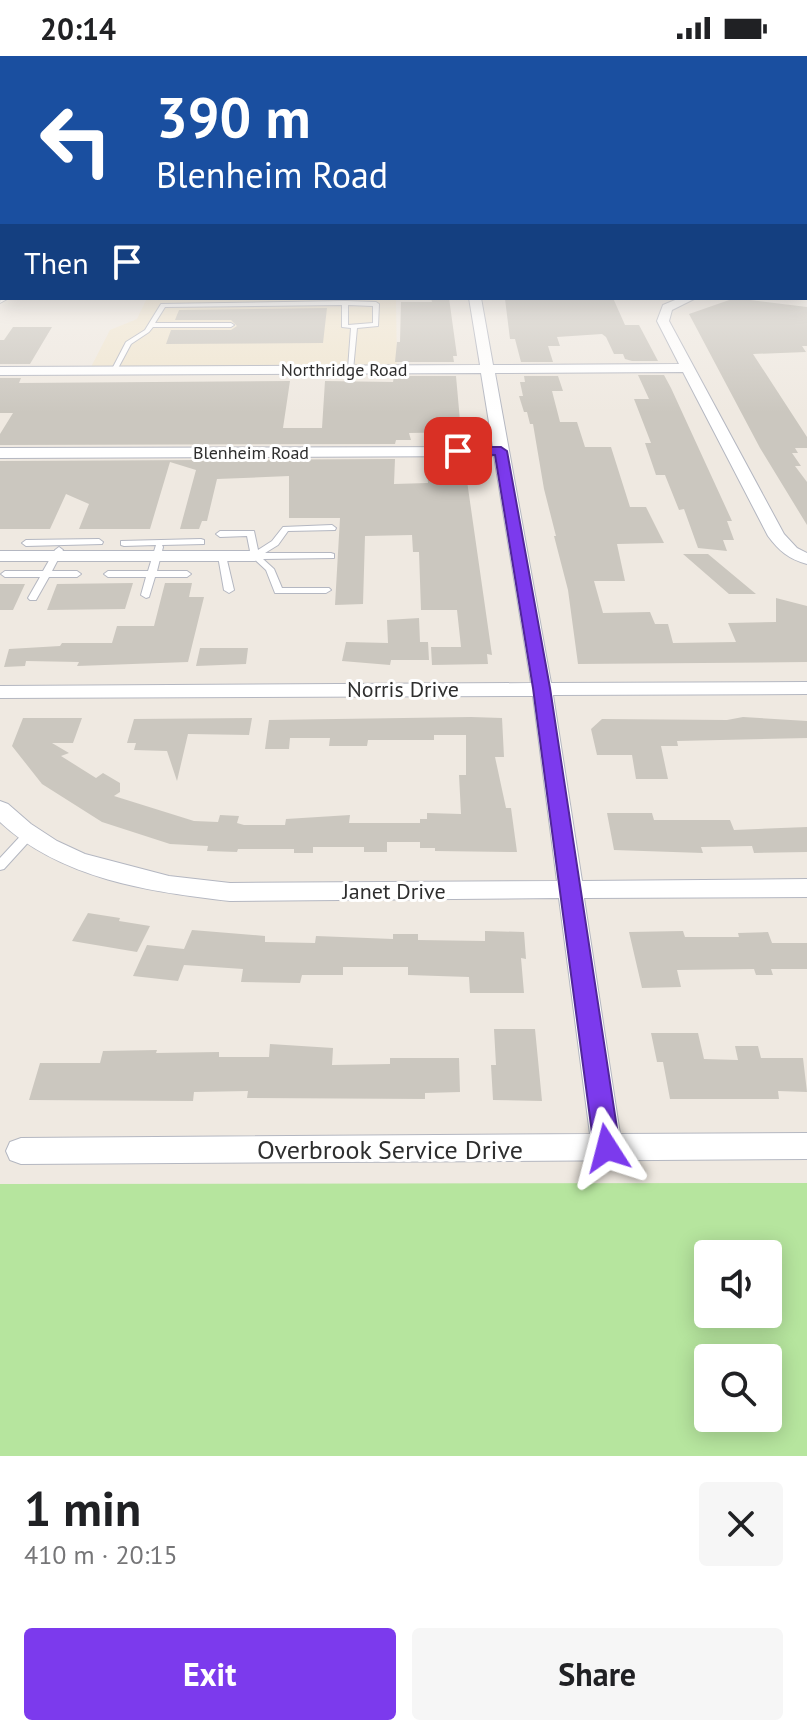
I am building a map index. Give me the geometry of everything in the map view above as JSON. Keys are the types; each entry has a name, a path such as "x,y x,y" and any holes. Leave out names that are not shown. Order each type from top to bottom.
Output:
{"street":[{"path":"475,300 542,688 607,1148"},
{"path":"685,300 667,308 663,321 777,536 791,552 806,558"},
{"name":"Northridge Road","path":"0,371 689,368"},
{"name":"Blenheim Road","path":"0,453 501,451"},
{"path":"2,565 55,558 255,556"},
{"name":"Norris Drive","path":"0,692 807,688"},
{"name":"Janet Drive","path":"0,809 62,853 104,870 167,885 230,892 807,888"},
{"name":"Overbrook Service Drive","path":"21,1151 807,1146"}],"lane":[{"path":"114,371 128,343 152,325 159,307 163,305 345,303 376,304 376,325 343,325 345,303"},
{"path":"152,325 231,325"},
{"path":"351,369 354,327"},
{"path":"255,556 275,543 286,529 332,528"},
{"path":"220,534 251,533 255,556 270,569 278,591 326,590"},
{"path":"33,598 55,558 99,542"},
{"path":"108,574 201,542"},
{"path":"26,543 77,574"},
{"path":"124,543 187,574"},
{"path":"222,556 229,590"},
{"path":"255,556 331,556"},
{"path":"146,595 156,558"},
{"path":"0,866 30,833"}],"shaded area":[{"path":"146,300 396,300 397,367 90,369 110,330 137,319"}],"green space":[{"path":"807,1183 807,1456 0,1456 0,1184"}],"building":[{"path":"449,300 457,356 453,356 454,362 395,362 397,342 400,342 401,302"},
{"path":"505,300 614,300 625,325 639,325 658,361 632,361 625,359 623,354 614,354 602,334 557,337 560,346 548,346 553,362 521,362 515,339 510,339"},
{"path":"729,300 807,307 807,346 802,346 806,352 753,354 807,437 807,448 795,448 798,453 792,453 801,466 795,466 807,482 807,525 760,448 689,314"},
{"path":"327,308 323,343 166,344 171,330 231,330 237,326 231,320 175,320 179,310"},
{"path":"13,327 52,327 30,364 0,364 0,340 4,340"},
{"path":"638,375 664,375 671,388 732,521 727,521 734,540 723,540 727,551 698,548 684,509 679,510 665,475 656,475 645,443 651,443 634,399 649,399"},
{"path":"394,376 456,376 461,432 409,433 411,440 396,440 395,444 0,445 0,434 13,413 0,413 0,378 21,378 19,383 290,381 283,428 322,428 325,381 393,382"},
{"path":"524,376 558,376 563,391 552,391 560,422 577,422 585,447 611,447 630,507 646,507 664,543 617,544 625,581 594,581 603,613 650,612 655,624 668,624 673,643 736,642 728,623 776,622 776,598 807,606 807,662 578,664 568,590 544,489 533,424 524,412 519,396 523,396 520,382 525,382"},
{"path":"395,459 394,484 428,483 427,472 441,472 443,466 465,467 492,655 487,654 488,664 432,665 431,647 461,647 457,610 421,610 419,552 413,552 412,535 365,536 363,604 335,605 340,518 289,518 289,476 217,479 207,521 202,521 199,529 180,529 196,470 170,462 150,529 79,529 89,504 66,494 50,529 0,529 0,461"},
{"path":"683,554 708,554 756,594 729,594"},
{"path":"133,583 125,609 47,610 57,584"},
{"path":"165,583 192,583 189,597 204,597 188,662 77,666 79,662 26,661 25,666 4,667 9,649 60,646 62,643 112,643 117,626 154,626"},
{"path":"0,584 25,584 13,610 0,610"},
{"path":"419,618 420,642 428,642 429,660 391,660 390,665 342,661 346,642 388,643 387,620"},
{"path":"200,648 248,648 246,664 196,666"},
{"path":"743,717 807,721 807,738 677,741 678,746 661,746 668,779 636,779 632,755 597,755 591,729 602,719 727,720"},
{"path":"23,718 82,718 73,743 52,743 69,753 61,756 96,778 103,773 120,783 120,792 114,796 194,821 218,822 220,815 239,816 237,823 244,825 285,825 286,819 350,815 349,823 420,823 420,819 427,819 427,813 461,814 459,775 466,775 466,735 434,735 434,740 368,740 367,746 329,746 330,738 290,738 289,749 265,749 269,720 502,718 504,757 495,757 506,808 511,808 517,852 435,851 435,848 420,848 420,842 387,842 387,852 364,852 364,847 313,847 313,853 294,853 294,849 207,851 208,846 170,844 102,822 42,784 12,746"},
{"path":"252,718 249,735 188,734 177,781 167,751 134,750 136,743 127,743 134,719"},
{"path":"607,813 652,813 654,820 730,820 734,830 807,827 807,852 754,853 752,846 701,847 703,853 614,850"},
{"path":"88,913 150,926 137,952 72,941"},
{"path":"192,930 265,936 265,942 315,943 316,936 393,939 393,934 418,934 418,940 485,941 485,931 524,932 526,959 521,958 524,993 470,993 469,977 408,975 408,967 343,967 343,975 302,975 300,983 241,982 243,969 184,965 178,981 133,976 147,945 184,949"},
{"path":"683,931 685,937 739,937 738,933 768,932 772,943 807,943 807,969 771,969 773,975 756,975 754,969 677,970 681,987 642,988 629,932"},
{"path":"494,1029 535,1029 542,1101 493,1100 491,1065 496,1065"},
{"path":"651,1033 698,1033 704,1059 738,1060 735,1046 758,1046 761,1058 803,1058 807,1092 778,1091 779,1099 670,1099 663,1062 657,1062"},
{"path":"270,1044 333,1048 332,1065 390,1064 390,1058 459,1058 460,1092 425,1093 425,1099 247,1098 248,1091 194,1092 193,1101 29,1100 40,1063 100,1063 103,1051 219,1052 219,1057 269,1057"}],"route":[{"path":"458,451 501,451 542,688 607,1148"}]}
